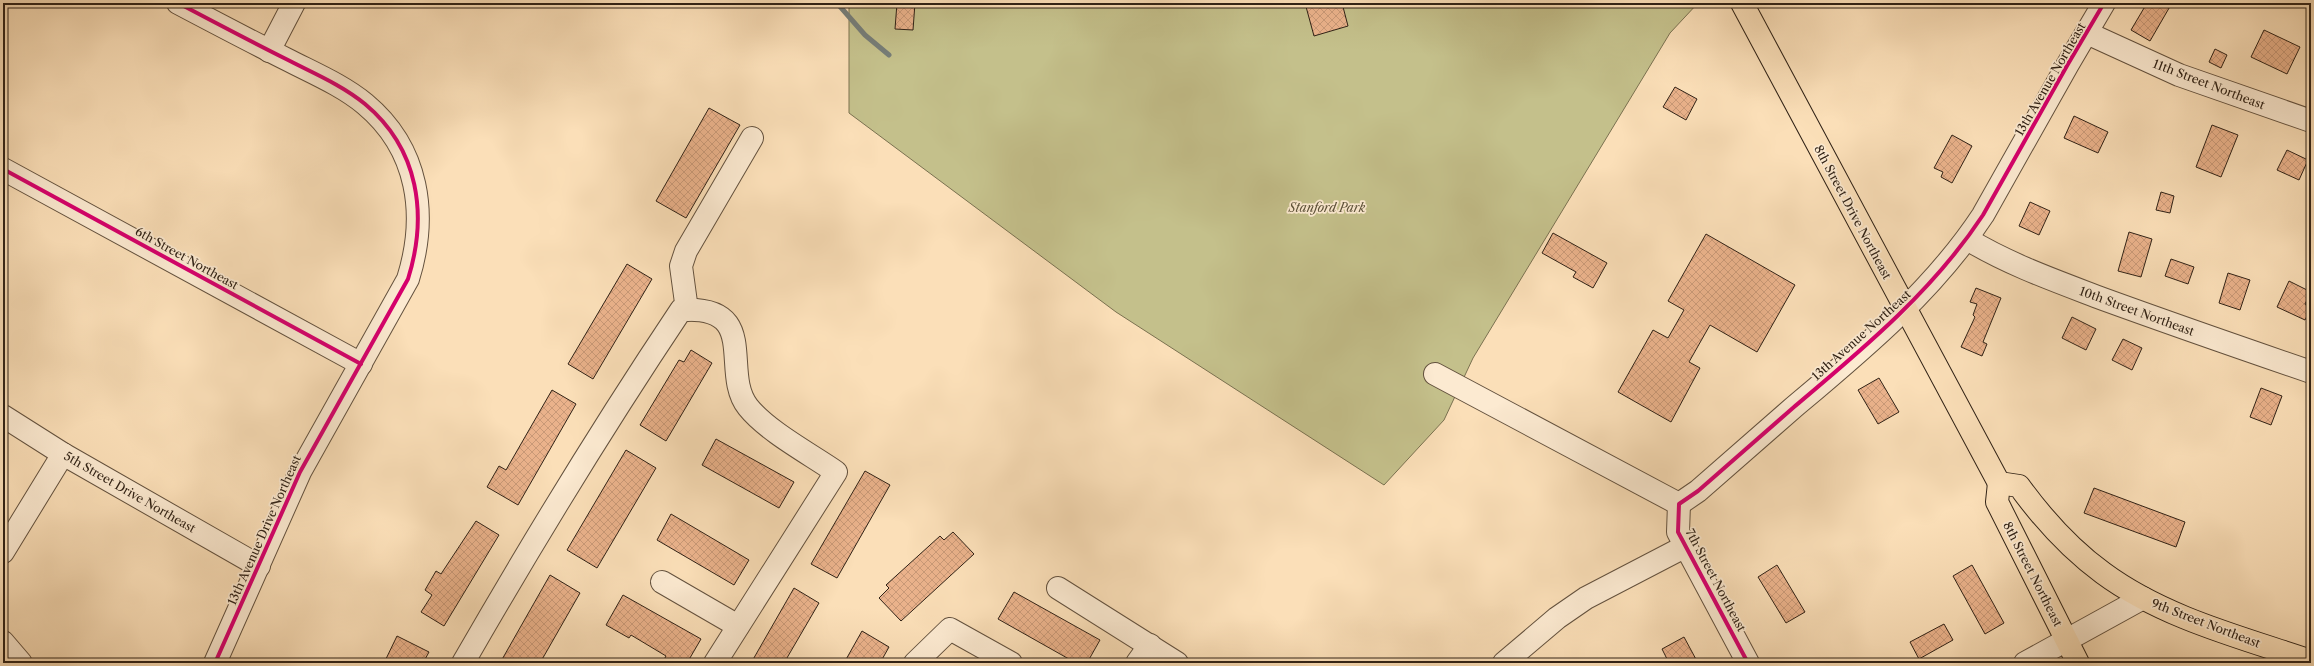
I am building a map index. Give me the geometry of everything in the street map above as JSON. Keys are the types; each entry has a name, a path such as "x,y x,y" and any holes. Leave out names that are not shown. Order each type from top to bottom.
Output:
{"main road":[{"name":"8th Street Drive Northeast","path":"1742,3 2000,483"},
{"name":"9th Street Northeast","path":"2000,483 2018,486 2049,525 2070,547 2102,573 2143,598 2191,620 2311,661"},
{"name":"8th Street Northeast","path":"2000,483 1997,502 2078,663"}],"street":[{"name":"13th Avenue Drive Northeast","path":"178,3 337,86 366,105 389,129 402,147 412,170 416,191 417,211 413,263 408,279 300,472 215,663"},
{"path":"269,51 294,3"},
{"name":"13th Avenue Northeast","path":"1679,504 1698,491 1906,310 1968,239 2104,3"},
{"name":"11th Street Northeast","path":"2087,33 2179,75 2311,121"},
{"path":"687,310 681,266 686,251 752,138"},
{"name":"6th Street Northeast","path":"3,169 361,364"},
{"name":"10th Street Northeast","path":"1968,239 1991,254 2022,269 2166,322 2311,372"},
{"path":"463,663 532,542 618,405 681,310 697,309 706,311 721,318 727,324 735,345 741,395 756,416 836,472 715,663"},
{"path":"1435,374 1679,504"},
{"name":"5th Street Drive Northeast","path":"3,416 63,454 259,566"},
{"path":"3,552 63,454"},
{"name":"7th Street Northeast","path":"1679,504 1678,532 1748,663"},
{"path":"1504,663 1557,618 1586,598 1686,546"},
{"path":"662,582 738,626"},
{"path":"1058,588 1177,663"},
{"path":"2024,663 2143,598"},
{"path":"915,663 950,628 1011,663"},
{"path":"3,642 21,663"},
{"path":"1137,663 1150,645"}],"green space":[{"name":"Stanford Park","path":"849,3 1698,3 1670,33 1473,358 1444,420 1384,485 1116,312 849,113"}],"building":[{"path":"897,3 915,3 913,30 895,29"},
{"path":"1305,3 1342,3 1348,26 1314,36"},
{"path":"2147,3 2172,3 2150,41 2131,30"},
{"path":"2264,30 2300,47 2287,74 2251,57"},
{"path":"2215,49 2227,55 2221,68 2209,62"},
{"path":"1675,87 1697,99 1686,120 1663,107"},
{"path":"709,108 740,125 686,218 656,201"},
{"path":"2074,116 2108,132 2098,153 2064,138"},
{"path":"2212,125 2238,135 2221,177 2196,167"},
{"path":"1952,135 1972,146 1952,183 1941,177 1943,172 1934,168"},
{"path":"2287,150 2308,160 2299,180 2277,170"},
{"path":"2161,192 2174,196 2170,213 2156,210"},
{"path":"2030,202 2050,211 2039,235 2019,226"},
{"path":"2129,232 2152,239 2141,277 2118,271"},
{"path":"1553,233 1607,263 1593,288 1573,277 1576,272 1542,253"},
{"path":"1706,234 1795,285 1757,352 1710,325 1689,362 1700,368 1671,422 1618,392 1653,330 1668,338 1684,310 1668,301"},
{"path":"2171,259 2194,267 2188,284 2165,276"},
{"path":"627,264 652,279 593,379 568,364"},
{"path":"2228,273 2250,280 2240,310 2219,303"},
{"path":"2289,281 2311,292 2305,304 2311,308 2305,320 2277,307"},
{"path":"1976,288 2001,298 1983,342 1987,344 1982,356 1961,347 1975,317 1973,315 1977,304 1970,302"},
{"path":"2072,317 2096,329 2086,350 2062,338"},
{"path":"2123,339 2142,348 2132,370 2112,360"},
{"path":"691,350 712,363 666,441 640,425 679,360 684,362"},
{"path":"1879,378 1899,412 1878,424 1858,390"},
{"path":"2261,388 2282,396 2271,425 2250,417"},
{"path":"552,390 576,404 518,505 487,487 499,466 506,470"},
{"path":"716,439 794,482 779,508 702,465"},
{"path":"626,450 656,468 597,568 567,550"},
{"path":"865,471 890,485 837,578 811,564"},
{"path":"2094,488 2185,522 2176,547 2084,513"},
{"path":"671,514 749,560 734,585 657,540"},
{"path":"476,521 499,535 444,626 421,612 432,595 425,590 436,571 441,574"},
{"path":"953,532 974,554 901,621 879,598 889,588 886,585 940,536 944,540"},
{"path":"1777,565 1805,612 1786,623 1758,577"},
{"path":"1972,565 2004,623 1985,634 1953,576"},
{"path":"550,575 580,593 540,663 500,663"},
{"path":"794,588 819,603 784,663 751,663"},
{"path":"1014,592 1100,640 1087,663 1076,663 998,619"},
{"path":"623,595 701,639 687,663 662,663 666,656 631,635 629,638 606,625"},
{"path":"1944,624 1953,640 1919,659 1910,642"},
{"path":"862,631 889,647 880,663 844,663"},
{"path":"397,636 429,652 423,663 384,663"},
{"path":"1684,637 1698,663 1669,663 1662,649"}],"waterway":[{"path":"837,3 865,35 889,55"}],"cycle path":[{"path":"178,3 327,80 347,91 365,104 383,122 397,141 408,162 414,184 417,207 417,231 414,255 408,279 300,472 215,663"},
{"path":"1748,663 1678,532 1679,504 1698,491 1871,341 1896,318 1942,269 1983,215 2104,3"},
{"path":"3,169 361,364"}]}
